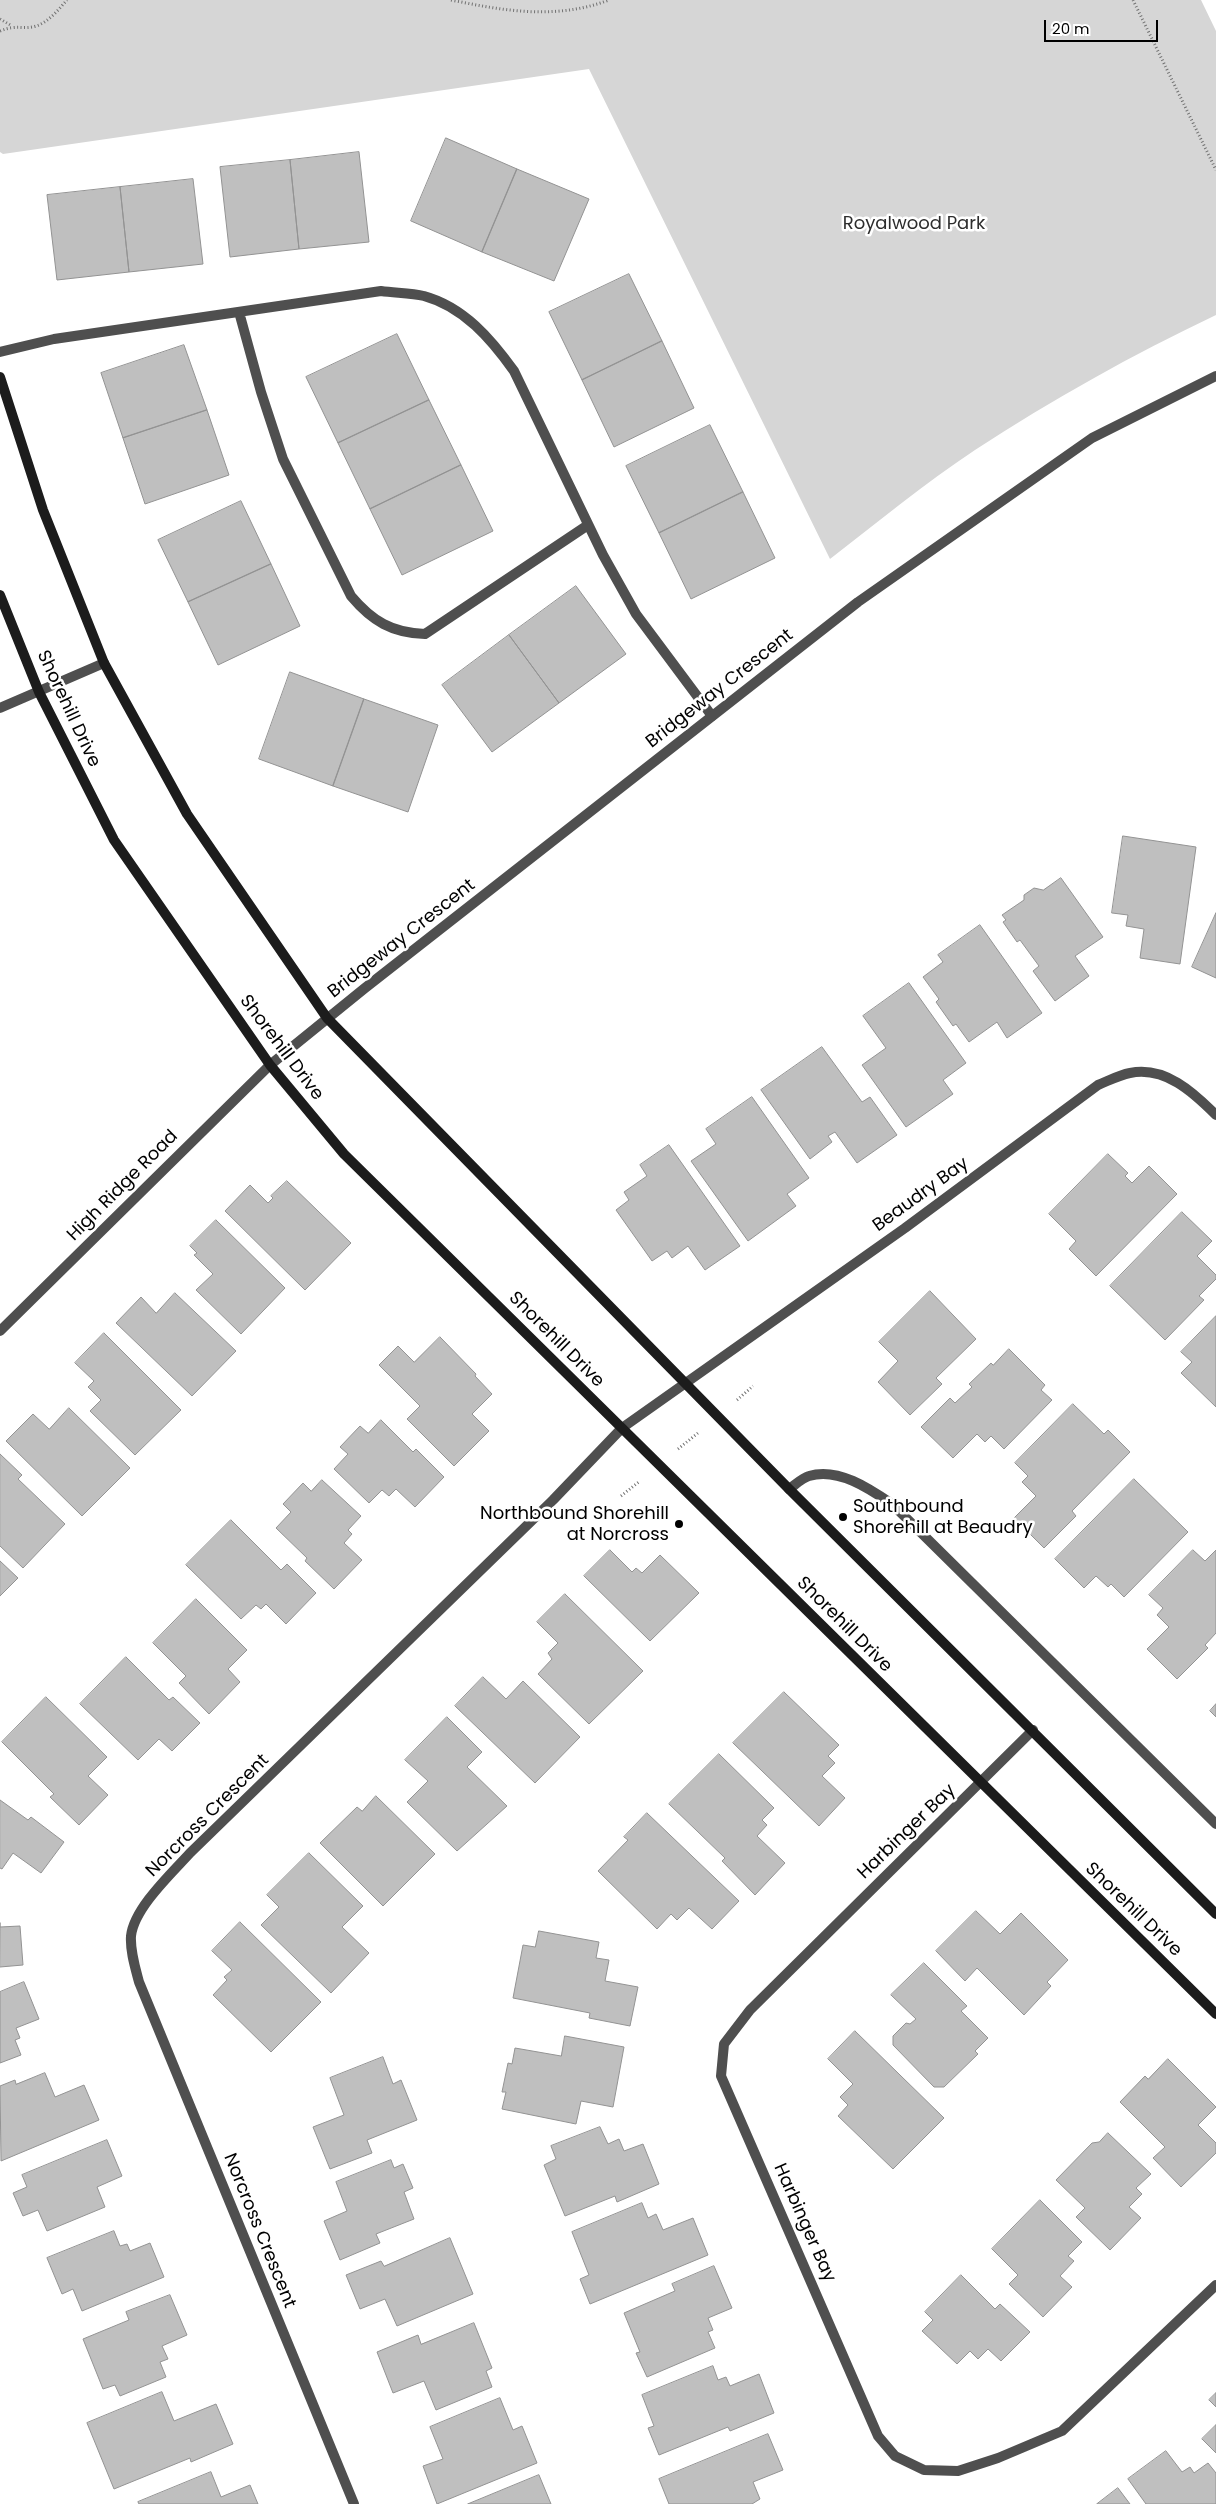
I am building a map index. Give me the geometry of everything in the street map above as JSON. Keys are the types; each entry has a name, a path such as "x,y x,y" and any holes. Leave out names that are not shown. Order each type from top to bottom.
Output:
{"street":[{"path":"0,352 54,339 382,291 424,296 463,314 495,344 514,371 588,526 636,614 712,716"},
{"path":"239,312 261,392 283,459 351,596 363,610 386,626 404,633 425,634 588,526"},
{"name":"Bridgeway Crescent","path":"270,1065 327,1018 858,602 1092,438 1216,376"},
{"path":"0,377 43,510 104,663 187,814 327,1018 687,1382 789,1489 1216,1914"},
{"name":"Shorehill Drive","path":"0,594 39,692 114,840 270,1065 344,1154 1216,2014"},
{"path":"0,708 104,663"},
{"name":"High Ridge Road","path":"0,1331 270,1065"},
{"name":"Beaudry Bay","path":"652,1407 905,1228 1098,1085 1128,1073 1145,1071 1164,1075 1196,1095 1216,1115"},
{"name":"Norcross Crescent","path":"354,2504 139,1982 132,1955 131,1934 139,1916 156,1891 190,1853 553,1500 622,1428 652,1407"},
{"path":"789,1489 808,1476 824,1474 845,1478 870,1489 892,1504 1216,1824"},
{"name":"Harbinger Bay","path":"1033,1730 784,1974 750,2010 724,2044 721,2076 878,2436 895,2456 924,2470 958,2471 998,2458 1062,2430 1216,2284"}],"path":[{"path":"0,32 13,26 36,26 51,17 67,0"},
{"path":"451,0 506,11 550,13 609,0"},
{"path":"1133,0 1216,170"},
{"path":"0,19 13,26"},
{"path":"621,1496 753,1386"}],"green space":[{"name":"Royalwood Park","path":"0,0 1201,0 1216,31 1216,315 1093,378 1004,431 938,476 830,559 589,69 3,154 0,152"}],"building":[{"path":"446,138 517,169 482,252 411,221"},
{"path":"359,152 369,242 299,249 290,160"},
{"path":"290,160 299,249 230,257 220,167"},
{"path":"517,169 589,199 554,281 482,252"},
{"path":"193,179 203,264 129,272 120,187"},
{"path":"120,187 129,272 57,280 47,195"},
{"path":"629,274 662,341 582,380 549,312"},
{"path":"397,334 429,400 338,443 306,377"},
{"path":"662,341 694,408 614,447 582,380"},
{"path":"184,345 207,410 123,438 101,373"},
{"path":"429,400 461,465 370,509 338,443"},
{"path":"207,410 229,475 145,504 123,438"},
{"path":"710,425 743,492 659,533 626,466"},
{"path":"461,465 493,531 402,575 370,509"},
{"path":"743,492 775,558 691,599 659,533"},
{"path":"241,501 271,564 188,602 158,540"},
{"path":"271,564 300,626 218,665 188,602"},
{"path":"576,586 626,654 559,703 509,635"},
{"path":"509,635 559,703 492,752 442,685"},
{"path":"290,672 364,699 333,786 259,759"},
{"path":"364,699 438,725 408,812 333,786"},
{"path":"1123,836 1196,847 1180,964 1140,958 1144,929 1126,926 1128,915 1112,913"},
{"path":"1061,878 1103,937 1075,956 1089,976 1055,1001 1033,971 1039,966 1020,940 1017,942 1003,922 1006,920 1002,915 1024,900 1024,895 1034,888 1043,890"},
{"path":"1216,913 1216,978 1192,967"},
{"path":"980,925 1042,1013 1007,1038 997,1022 969,1042 956,1024 953,1026 936,1002 939,999 923,977 943,962 938,955"},
{"path":"909,983 966,1063 943,1080 953,1094 906,1127 862,1065 886,1048 863,1016"},
{"path":"822,1047 862,1102 870,1097 897,1135 857,1163 835,1132 828,1136 832,1142 810,1159 761,1090"},
{"path":"752,1097 809,1178 787,1194 796,1206 748,1241 691,1161 716,1144 706,1129"},
{"path":"669,1145 740,1246 705,1270 688,1246 672,1258 667,1251 652,1261 616,1210 629,1200 624,1192 647,1176 640,1165"},
{"path":"1108,1154 1128,1173 1125,1176 1132,1183 1149,1166 1177,1194 1096,1276 1069,1249 1076,1241 1049,1214"},
{"path":"287,1181 351,1243 305,1290 225,1211 250,1185 268,1203 273,1198 271,1196"},
{"path":"1182,1212 1212,1241 1197,1256 1216,1275 1216,1279 1199,1296 1204,1300 1165,1340 1110,1286"},
{"path":"216,1220 285,1288 241,1334 196,1290 213,1274 194,1255 197,1253 190,1246"},
{"path":"930,1291 976,1339 936,1378 942,1384 910,1415 878,1382 898,1361 879,1342"},
{"path":"175,1293 236,1351 192,1396 116,1323 141,1297 156,1313"},
{"path":"1216,1316 1216,1407 1181,1373 1192,1362 1181,1352"},
{"path":"104,1333 181,1410 135,1455 90,1411 101,1400 88,1387 94,1381 75,1363"},
{"path":"440,1337 476,1374 475,1376 492,1394 472,1414 489,1431 454,1466 407,1419 420,1406 379,1365 398,1346 414,1362"},
{"path":"1009,1349 1045,1385 1041,1390 1052,1400 1004,1449 991,1436 985,1442 977,1434 953,1458 921,1427 950,1398 955,1403 972,1387 969,1384 991,1363 993,1365"},
{"path":"1073,1404 1104,1434 1108,1430 1130,1452 1072,1511 1076,1516 1044,1548 1014,1518 1036,1496 1022,1482 1028,1476 1015,1463"},
{"path":"69,1408 130,1468 82,1516 6,1441 33,1414 49,1429"},
{"path":"381,1420 413,1452 416,1449 444,1477 415,1507 396,1489 389,1496 382,1490 369,1503 334,1469 348,1454 340,1447 360,1426 368,1433"},
{"path":"0,1454 22,1475 18,1479 65,1524 23,1568 0,1546"},
{"path":"1134,1479 1188,1532 1124,1597 1111,1584 1108,1587 1096,1576 1084,1588 1055,1559"},
{"path":"322,1480 361,1516 348,1530 352,1534 344,1543 362,1560 334,1589 305,1561 307,1558 276,1528 291,1512 283,1504 303,1483 311,1491"},
{"path":"231,1520 281,1570 287,1564 316,1593 286,1624 266,1604 261,1609 256,1605 241,1619 186,1565"},
{"path":"610,1550 632,1572 636,1568 642,1573 660,1555 699,1593 650,1641 584,1576"},
{"path":"1193,1550 1205,1561 1216,1550 1216,1633 1205,1645 1208,1648 1177,1679 1147,1649 1169,1627 1157,1615 1163,1608 1149,1595"},
{"path":"0,1561 18,1578 0,1596"},
{"path":"565,1594 643,1671 589,1724 538,1674 552,1659 548,1653 558,1643 537,1622"},
{"path":"196,1599 247,1650 228,1669 240,1682 209,1714 179,1683 186,1676 153,1643"},
{"path":"126,1657 169,1700 173,1697 200,1723 172,1751 159,1739 138,1760 80,1704"},
{"path":"483,1677 506,1699 523,1681 580,1737 535,1783 455,1706"},
{"path":"784,1692 839,1745 828,1756 835,1763 822,1776 845,1798 819,1826 733,1743"},
{"path":"46,1697 107,1757 88,1776 108,1795 79,1825 50,1797 54,1794 2,1742"},
{"path":"1216,1704 1216,1717 1210,1711"},
{"path":"447,1717 482,1752 467,1767 507,1806 457,1851 407,1802 428,1781 405,1760"},
{"path":"719,1754 774,1808 762,1820 767,1825 757,1836 785,1863 755,1895 722,1861 725,1858 669,1804"},
{"path":"376,1796 435,1854 383,1906 320,1843 357,1807 362,1811"},
{"path":"0,1800 28,1820 31,1817 64,1842 41,1873 13,1853 2,1869 0,1868"},
{"path":"647,1813 739,1901 712,1929 689,1908 677,1920 671,1914 657,1929 598,1871 628,1840 624,1837"},
{"path":"309,1853 363,1906 342,1927 369,1953 331,1993 261,1925 279,1907 267,1895"},
{"path":"976,1911 1000,1934 1021,1913 1068,1960 1047,1982 1051,1986 1024,2015 977,1968 965,1981 936,1951"},
{"path":"240,1922 321,2002 271,2052 213,1995 227,1980 224,1977 232,1970 212,1951"},
{"path":"20,1926 23,1965 0,1967 0,1927"},
{"path":"539,1931 599,1942 596,1958 609,1960 605,1981 638,1987 630,2026 589,2018 590,2013 513,1998 523,1945 535,1947"},
{"path":"924,1963 967,2006 961,2011 988,2038 975,2051 978,2054 944,2087 934,2087 893,2045 893,2036 906,2023 910,2024 916,2019 891,1995"},
{"path":"24,1982 39,2019 16,2028 20,2038 15,2040 21,2055 0,2063 0,1992"},
{"path":"855,2031 944,2118 893,2169 838,2116 848,2105 840,2097 853,2084 828,2059"},
{"path":"565,2036 624,2047 613,2107 581,2101 576,2124 502,2109 506,2092 502,2092 508,2063 512,2064 515,2048 561,2056"},
{"path":"383,2057 393,2084 401,2080 417,2120 367,2140 372,2153 330,2169 313,2127 344,2115 330,2078"},
{"path":"1168,2059 1216,2107 1198,2125 1216,2143 1216,2153 1181,2187 1153,2158 1165,2147 1120,2102 1145,2076 1148,2079"},
{"path":"45,2073 55,2097 84,2085 99,2120 1,2161 0,2086 15,2080 16,2084"},
{"path":"600,2127 608,2144 619,2139 624,2151 643,2144 659,2184 617,2202 615,2196 565,2216 544,2165 556,2159 551,2146"},
{"path":"1108,2133 1151,2174 1136,2188 1142,2194 1129,2207 1141,2218 1110,2250 1076,2217 1085,2208 1056,2180 1092,2143 1099,2142"},
{"path":"107,2140 122,2176 97,2187 105,2207 47,2231 38,2210 23,2216 13,2193 27,2187 22,2175"},
{"path":"391,2160 394,2168 403,2164 413,2188 404,2192 414,2219 376,2234 380,2243 340,2260 324,2221 347,2211 336,2182"},
{"path":"1040,2200 1082,2242 1068,2256 1074,2261 1060,2276 1072,2287 1043,2317 1009,2284 1018,2275 992,2249"},
{"path":"642,2203 648,2218 656,2214 663,2230 693,2218 708,2255 590,2304 580,2279 589,2275 572,2232"},
{"path":"114,2231 120,2246 127,2244 130,2251 150,2243 164,2277 82,2311 73,2289 62,2294 47,2258"},
{"path":"450,2238 473,2294 397,2326 385,2299 360,2309 346,2275 381,2261 384,2266"},
{"path":"714,2266 732,2308 708,2318 713,2330 708,2332 715,2348 647,2377 636,2353 640,2352 624,2313 675,2291 672,2284"},
{"path":"961,2275 995,2309 1000,2304 1030,2332 1001,2361 988,2349 978,2359 970,2351 957,2364 922,2331 933,2320 925,2312"},
{"path":"170,2295 187,2335 162,2346 168,2359 160,2362 166,2377 120,2396 115,2385 103,2389 83,2339 129,2320 126,2312"},
{"path":"474,2323 492,2368 486,2371 492,2387 436,2410 424,2381 393,2393 377,2352 418,2335 421,2344"},
{"path":"713,2366 718,2380 726,2377 730,2386 759,2374 774,2413 730,2431 728,2427 659,2455 648,2428 654,2426 642,2395"},
{"path":"162,2392 174,2421 216,2404 233,2444 191,2462 190,2458 114,2489 87,2423"},
{"path":"1216,2393 1216,2407 1209,2400"},
{"path":"500,2398 513,2430 522,2426 537,2463 437,2504 423,2466 443,2459 430,2427"},
{"path":"1216,2425 1216,2453 1202,2439"},
{"path":"768,2434 783,2470 753,2482 760,2499 752,2504 669,2504 659,2479"},
{"path":"1166,2451 1182,2472 1190,2467 1194,2473 1208,2463 1216,2473 1216,2504 1146,2504 1128,2479"},
{"path":"211,2472 221,2497 250,2485 258,2504 139,2504 138,2502"},
{"path":"539,2475 551,2504 468,2504"},
{"path":"1118,2488 1130,2504 1097,2504"}],"place":[{"name":"Southbound Shorehill at Beaudry","path":"843,1517"},
{"name":"Northbound Shorehill at Norcross","path":"679,1524"}]}
